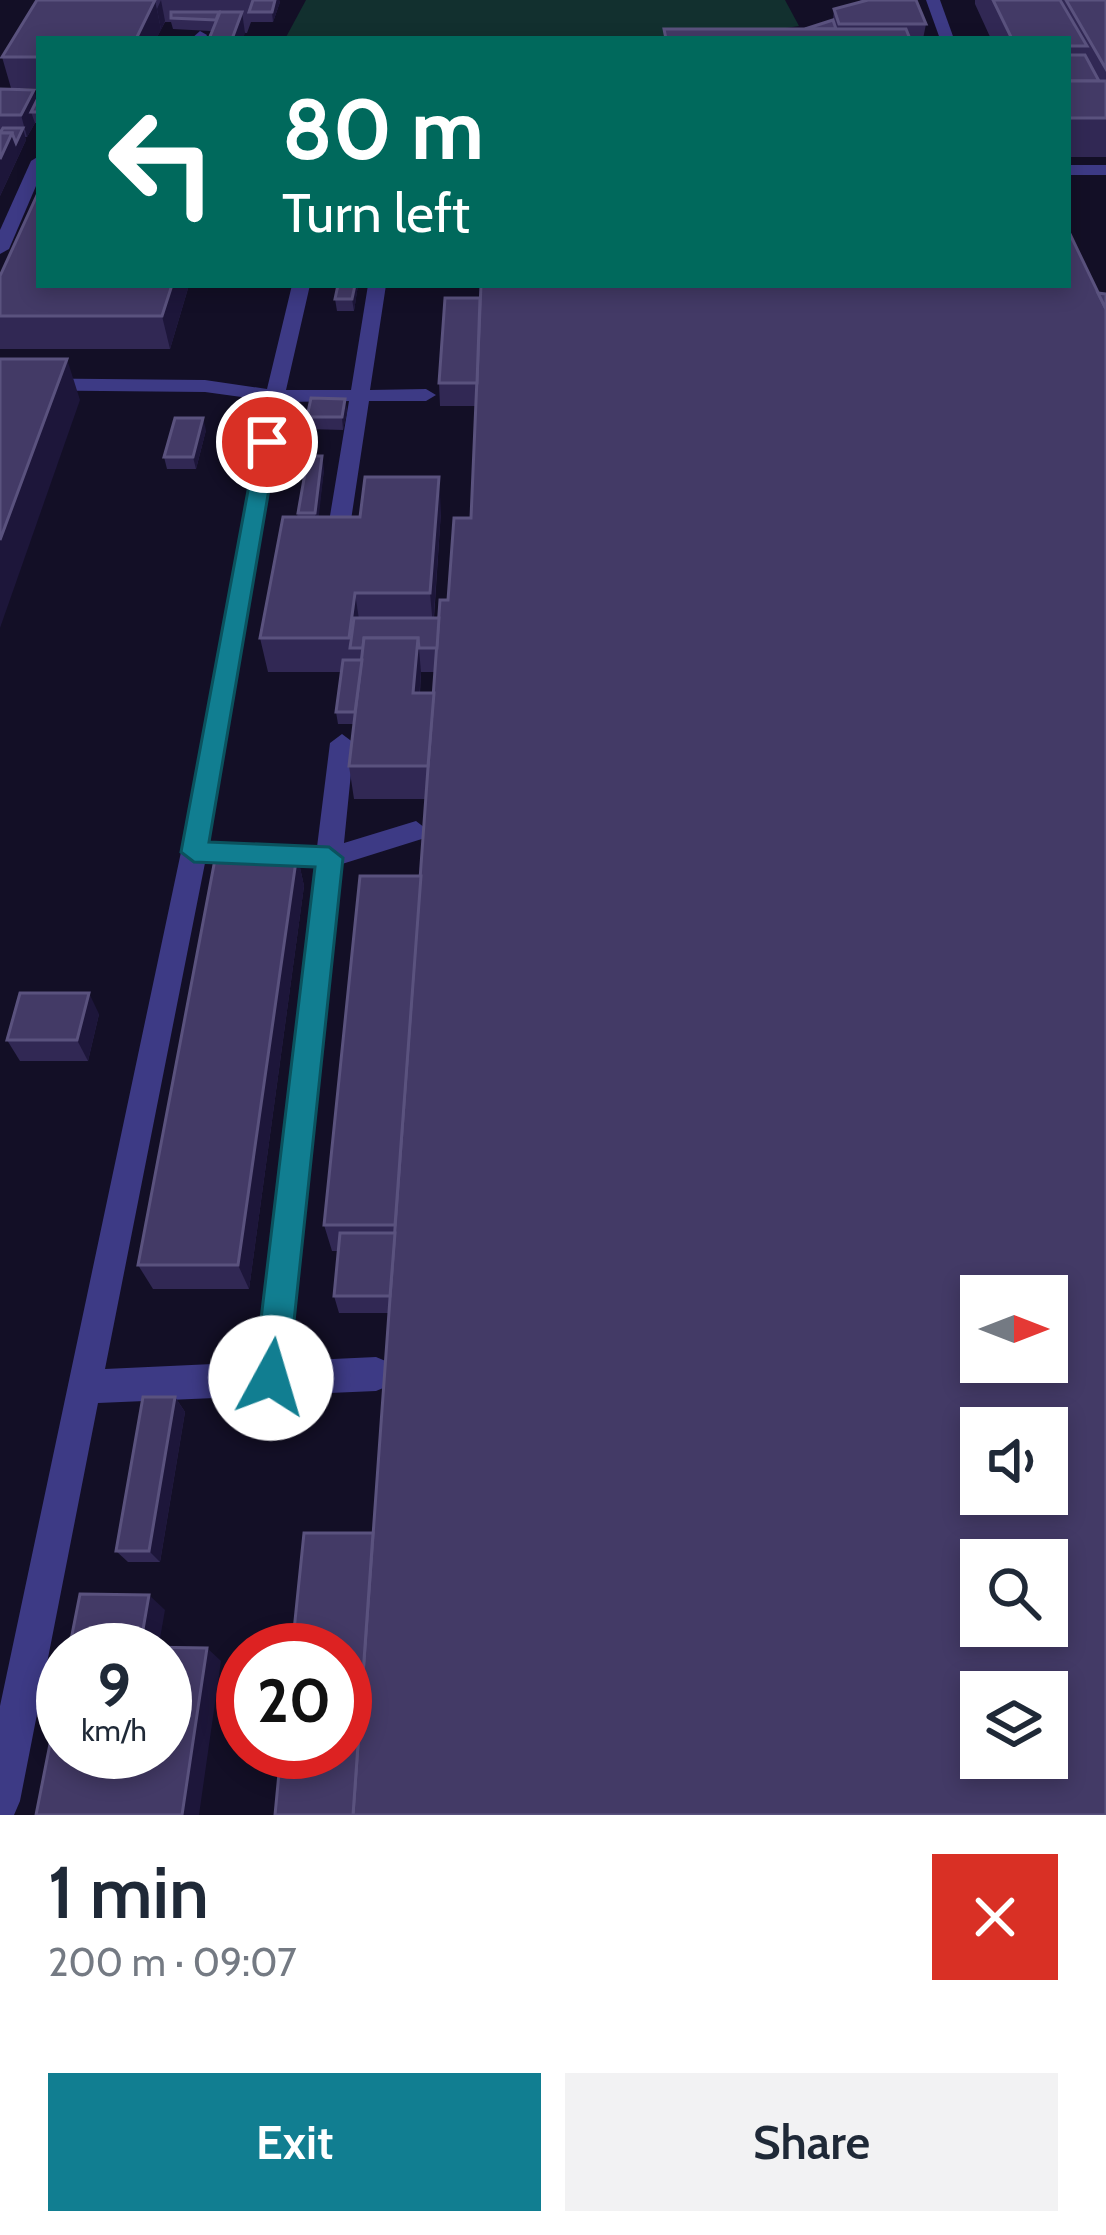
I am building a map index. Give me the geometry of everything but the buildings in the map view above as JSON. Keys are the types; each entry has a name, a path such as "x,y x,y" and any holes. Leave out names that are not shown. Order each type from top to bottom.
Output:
{"lane":[{"path":"933,0 946,36"},
{"path":"0,249 36,168"},
{"path":"1071,170 1106,170"},
{"path":"0,1801 194,852 275,396 300,288"},
{"path":"338,539 377,288"},
{"path":"0,384 205,386 275,396 426,395"},
{"path":"271,1378 342,743"},
{"path":"194,852 329,858 416,831"},
{"path":"85,1387 376,1374"}],"green space":[{"path":"306,0 785,0 799,26 734,36 287,36"}],"route":[{"path":"267,442 194,852 329,858 271,1378"}]}
